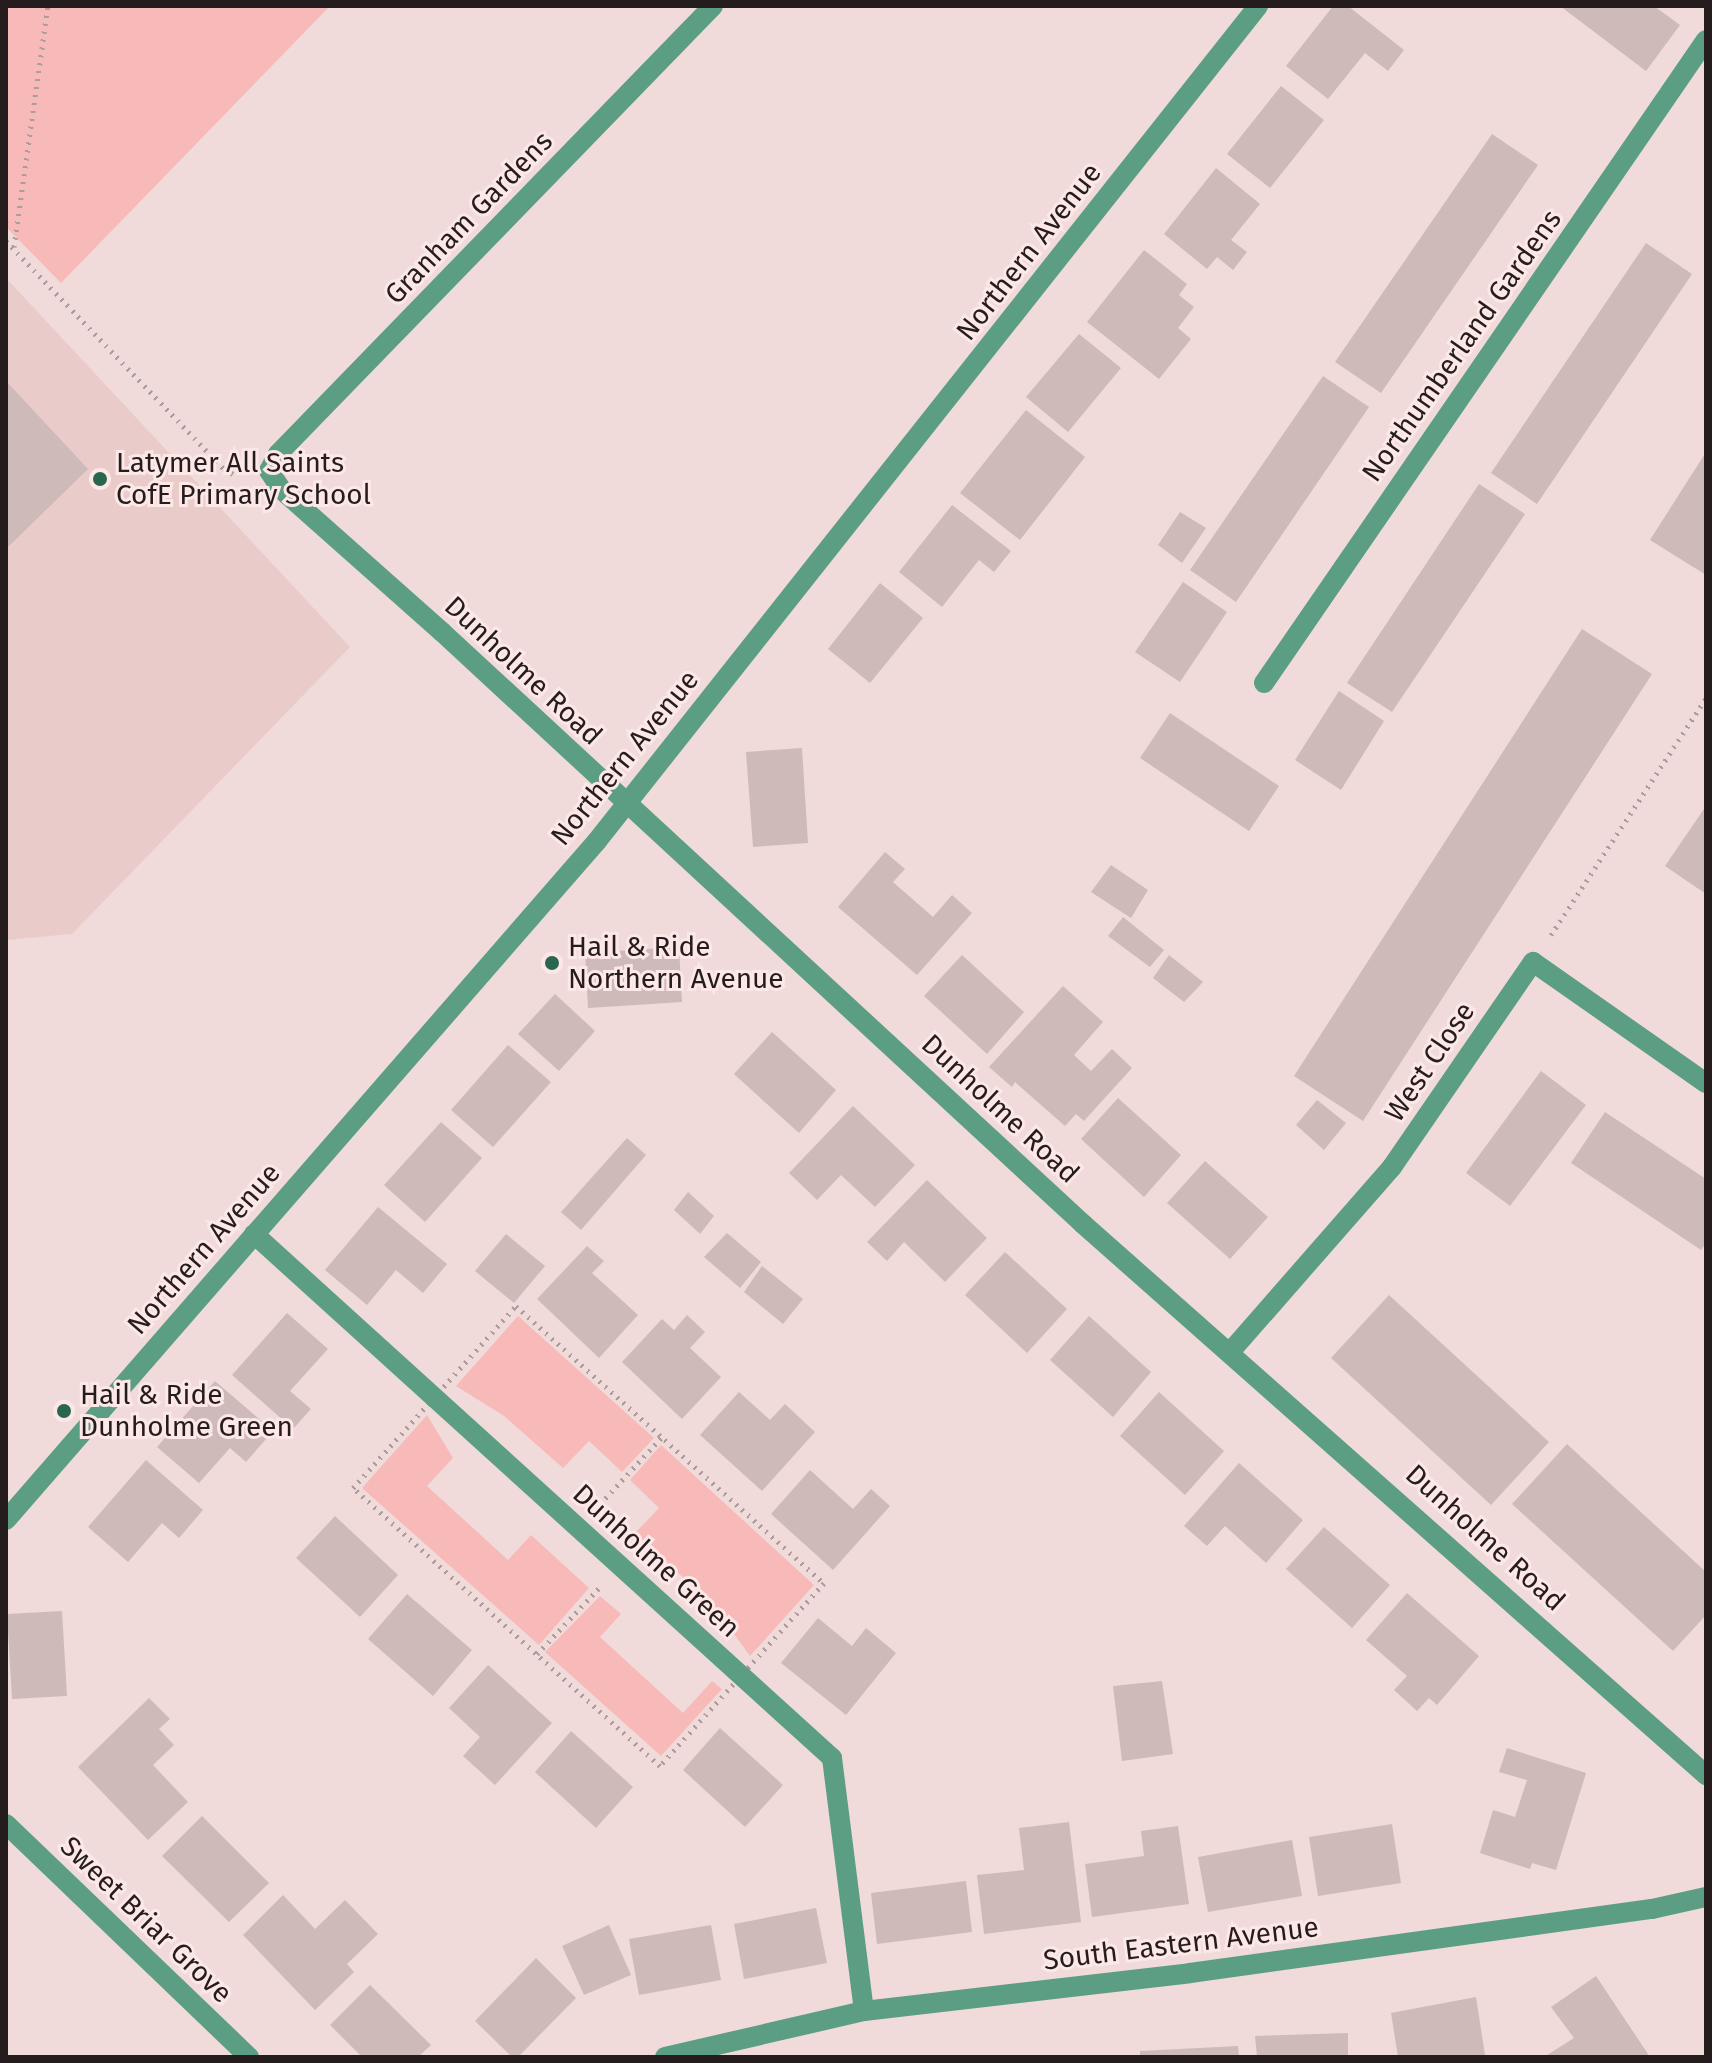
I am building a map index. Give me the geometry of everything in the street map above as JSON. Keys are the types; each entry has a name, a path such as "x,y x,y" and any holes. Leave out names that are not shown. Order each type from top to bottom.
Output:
{"street":[{"name":"Granham Gardens","path":"269,471 278,454 713,6"},
{"name":"Northern Avenue","path":"6,1520 626,803 1258,6"},
{"name":"Northumberland Gardens","path":"1264,683 1706,40"},
{"name":"Dunholme Road","path":"269,471 282,490 1083,1224 1231,1351 1706,1775"},
{"path":"1533,962 1706,1083"},
{"name":"West Close","path":"1231,1351 1392,1167 1533,962"},
{"name":"Dunholme Green","path":"254,1234 832,1758 864,2011"},
{"name":"Sweet Briar Grove","path":"6,1824 249,2057"},
{"name":"South Eastern Avenue","path":"665,2057 864,2011 1190,1973 1652,1909 1706,1897"}],"path":[{"path":"14,248 48,6"},
{"path":"6,241 224,469 232,475 250,478 269,471"},
{"path":"1533,962 1706,698"},
{"path":"578,1528 662,1437"},
{"path":"537,1654 620,1566"}],"shaded area":[{"path":"6,6 330,6 61,283 6,227"},
{"name":"Latymer All Saints CofE Primary School","path":"6,278 350,647 72,934 6,940"},
{"path":"518,1316 654,1438 622,1472 589,1441 563,1468 504,1416 456,1386"},
{"path":"427,1415 453,1458 427,1486 508,1560 531,1535 589,1588 539,1645 362,1488"},
{"path":"661,1445 814,1585 750,1656 714,1606 635,1533 659,1508 630,1480"},
{"path":"600,1596 621,1614 600,1637 683,1713 712,1681 722,1689 661,1756 545,1652"}],"building":[{"path":"1333,6 1348,6 1404,50 1388,71 1365,53 1328,99 1286,66"},
{"path":"1560,6 1654,6 1680,25 1646,71"},
{"path":"1281,86 1324,120 1270,188 1227,154"},
{"path":"1492,134 1538,165 1381,393 1335,362"},
{"path":"1216,168 1260,204 1231,240 1247,252 1233,270 1217,257 1207,269 1164,234"},
{"path":"1646,243 1692,274 1537,504 1491,473"},
{"path":"1144,250 1187,284 1179,295 1194,307 1178,328 1191,339 1159,379 1087,322"},
{"path":"1079,334 1121,368 1068,432 1026,397"},
{"path":"1323,376 1369,407 1236,602 1190,570"},
{"path":"6,381 88,469 6,549"},
{"path":"1026,410 1085,457 1020,540 960,493"},
{"path":"1706,452 1706,575 1650,540"},
{"path":"1479,484 1525,514 1392,712 1347,683"},
{"path":"952,505 1011,551 994,572 979,560 942,607 899,572"},
{"path":"1180,512 1206,528 1182,563 1158,545"},
{"path":"1183,582 1227,612 1180,682 1135,652"},
{"path":"880,583 923,618 870,683 828,649"},
{"path":"1582,629 1652,674 1363,1121 1294,1076"},
{"path":"1339,691 1384,721 1341,790 1295,760"},
{"path":"1170,713 1279,786 1249,831 1140,758"},
{"path":"802,748 808,843 753,847 746,752"},
{"path":"1706,806 1706,894 1665,866"},
{"path":"885,852 905,869 893,882 933,917 952,895 972,913 917,975 838,907"},
{"path":"1111,865 1148,890 1131,918 1091,892"},
{"path":"1123,917 1164,950 1150,967 1108,936"},
{"path":"679,947 682,1002 588,1008 585,953"},
{"path":"962,955 1024,1012 987,1054 924,996"},
{"path":"1169,955 1203,982 1184,1002 1153,978"},
{"path":"1063,986 1103,1022 1074,1055 1091,1071 1112,1049 1132,1068 1084,1121 1076,1114 1065,1126 1015,1082 1012,1087 989,1067"},
{"path":"555,994 595,1031 559,1071 518,1034"},
{"path":"772,1032 836,1090 799,1133 734,1074"},
{"path":"508,1045 551,1082 493,1147 451,1110"},
{"path":"1541,1071 1586,1105 1510,1206 1466,1173"},
{"path":"1118,1098 1181,1155 1144,1197 1081,1139"},
{"path":"1317,1100 1346,1123 1324,1150 1296,1125"},
{"path":"853,1106 915,1165 875,1207 841,1175 817,1200 789,1173"},
{"path":"1605,1112 1706,1179 1706,1243 1701,1250 1571,1163"},
{"path":"441,1122 482,1158 425,1222 384,1185"},
{"path":"627,1138 646,1155 581,1230 561,1212"},
{"path":"1205,1161 1268,1217 1230,1259 1167,1203"},
{"path":"927,1180 987,1238 945,1282 904,1242 887,1261 867,1242"},
{"path":"688,1192 714,1216 700,1234 674,1210"},
{"path":"378,1207 447,1264 423,1293 396,1270 367,1305 325,1270"},
{"path":"727,1233 761,1262 740,1288 704,1257"},
{"path":"506,1234 545,1266 514,1303 475,1271"},
{"path":"587,1246 604,1261 592,1273 638,1315 599,1358 537,1299"},
{"path":"1005,1252 1067,1309 1027,1353 965,1295"},
{"path":"762,1266 803,1299 783,1324 744,1292"},
{"path":"1389,1295 1549,1442 1491,1505 1331,1358"},
{"path":"287,1313 328,1349 290,1391 311,1409 293,1429 232,1375"},
{"path":"687,1315 705,1332 690,1348 721,1377 682,1419 622,1362 662,1319 674,1330"},
{"path":"1089,1316 1151,1372 1113,1417 1050,1360"},
{"path":"215,1381 273,1431 246,1462 230,1448 199,1483 157,1447"},
{"path":"739,1392 770,1420 785,1404 815,1432 762,1491 700,1435"},
{"path":"1159,1392 1224,1451 1185,1495 1120,1436"},
{"path":"1567,1444 1706,1572 1706,1615 1673,1651 1512,1504"},
{"path":"146,1460 203,1510 179,1538 162,1523 128,1562 88,1527"},
{"path":"1239,1463 1303,1520 1266,1563 1225,1526 1207,1546 1184,1526"},
{"path":"810,1470 853,1509 871,1489 890,1506 833,1570 771,1514"},
{"path":"335,1516 398,1575 360,1617 296,1558"},
{"path":"1324,1527 1390,1585 1352,1628 1286,1569"},
{"path":"1407,1593 1479,1656 1437,1705 1429,1698 1417,1711 1394,1690 1407,1676 1366,1640"},
{"path":"407,1594 472,1650 433,1696 368,1639"},
{"path":"62,1611 67,1696 12,1699 7,1614"},
{"path":"818,1618 852,1646 866,1628 896,1653 846,1715 781,1663"},
{"path":"488,1665 552,1723 495,1785 463,1756 480,1737 449,1708"},
{"path":"1162,1681 1173,1754 1122,1761 1113,1686"},
{"path":"149,1698 170,1719 159,1729 174,1745 153,1765 188,1802 148,1840 78,1767"},
{"path":"720,1728 783,1785 745,1827 683,1770"},
{"path":"571,1731 633,1787 596,1828 535,1772"},
{"path":"1507,1748 1586,1773 1556,1870 1532,1863 1530,1869 1480,1853 1493,1810 1515,1817 1527,1780 1499,1772"},
{"path":"202,1816 269,1883 229,1922 162,1856"},
{"path":"1069,1822 1081,1922 984,1934 977,1875 1024,1870 1019,1828"},
{"path":"1392,1824 1401,1883 1318,1896 1309,1837"},
{"path":"1178,1826 1189,1904 1092,1917 1085,1864 1144,1856 1141,1831"},
{"path":"1292,1840 1302,1896 1208,1912 1198,1857"},
{"path":"966,1881 972,1932 877,1944 871,1893"},
{"path":"283,1895 315,1929 345,1900 378,1934 347,1964 354,1972 315,2010 243,1935"},
{"path":"816,1908 827,1963 744,1979 734,1924"},
{"path":"609,1925 631,1975 584,1995 562,1946"},
{"path":"711,1925 721,1980 639,1995 629,1939"},
{"path":"536,1958 576,1998 518,2057 512,2057 475,2021"},
{"path":"1596,1976 1650,2057 1544,2057 1574,2038 1551,2007"},
{"path":"370,1985 431,2045 418,2057 362,2057 330,2025"},
{"path":"1476,1997 1485,2055 1398,2057 1391,2013"},
{"path":"1348,2033 1348,2057 1257,2057 1255,2036"},
{"path":"1238,2046 1239,2057 1140,2057 1140,2051"}],"place":[{"name":"Latymer All Saints CofE Primary School","path":"100,479"},
{"name":"Hail & Ride Northern Avenue","path":"552,963"},
{"name":"Hail & Ride Dunholme Green","path":"64,1411"}]}
